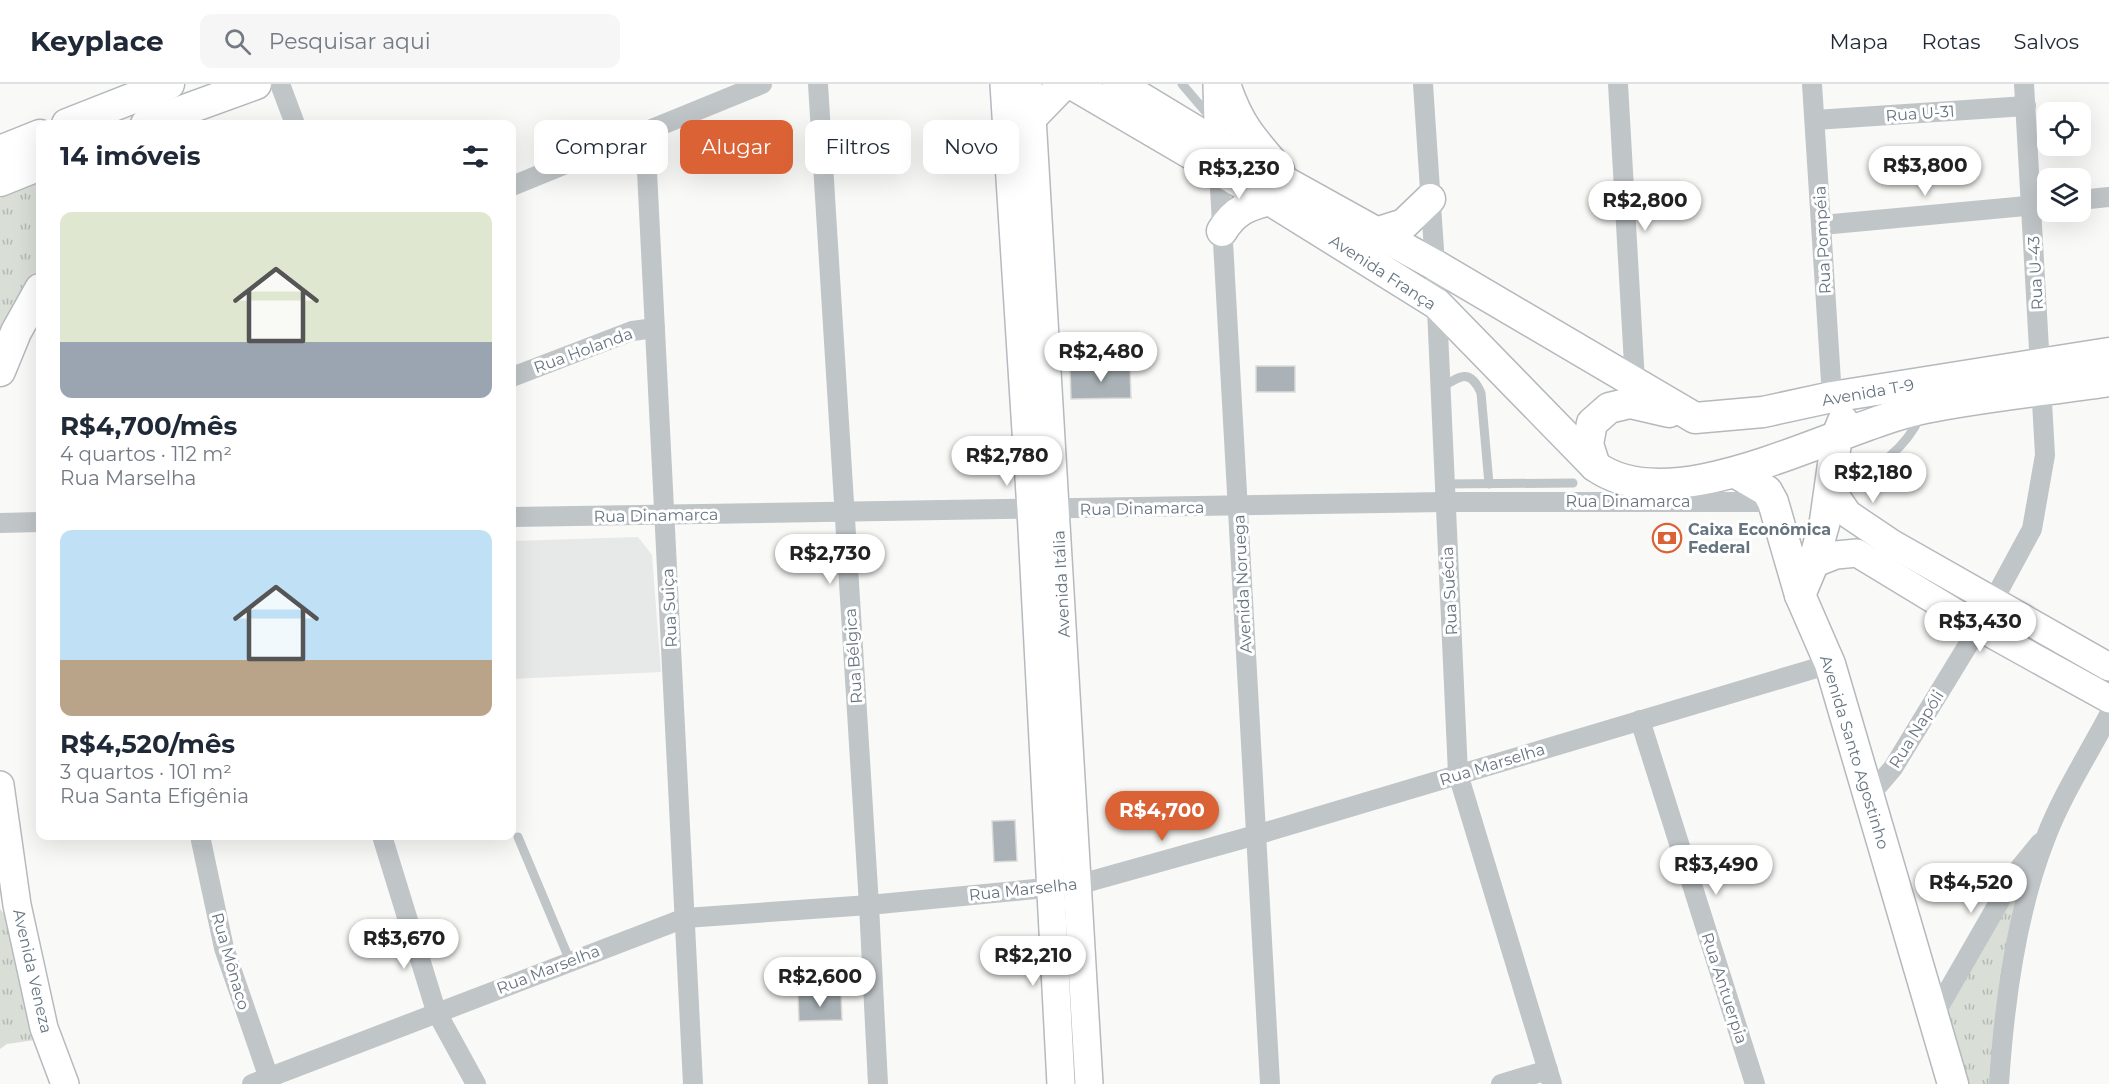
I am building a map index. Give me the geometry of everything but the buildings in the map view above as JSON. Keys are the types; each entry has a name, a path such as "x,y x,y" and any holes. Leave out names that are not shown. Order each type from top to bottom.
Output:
{"main road":[{"path":"157,120 255,84"},
{"name":"Avenida Itália","path":"1004,84 1077,885 1089,1084"},
{"name":"Avenida Itália","path":"1028,84 1032,117 1051,888 1061,1084"},
{"path":"1032,117 1064,84"},
{"name":"Avenida França","path":"1072,84 1219,148"},
{"name":"Avenida França","path":"1118,84 1219,148 1437,304 1584,475 1662,483 1736,473"},
{"name":"Avenida Noruega","path":"1217,84 1219,148"},
{"path":"1221,231 1229,219 1244,207 1282,194 1234,112 1225,84"},
{"path":"76,120 153,87"},
{"path":"191,120 213,99"},
{"path":"0,151 36,137"},
{"path":"0,181 36,167"},
{"name":"Avenida França","path":"1282,194 1376,233 1635,382"},
{"path":"1376,233 1404,224 1430,199"},
{"path":"0,371 16,332 36,296"},
{"name":"Avenida T-9","path":"1736,473 1873,422 2040,377 2109,353"},
{"name":"Avenida T-9","path":"1584,475 1592,423 1609,408 1630,403 1695,418 1763,412 1832,397 2040,377 2109,381"},
{"path":"1635,382 1695,418"},
{"path":"1800,595 1813,564 1831,489 1837,436 1843,425 1843,416 1832,397"},
{"name":"Avenida Santo Agostinho","path":"1736,473 1762,487 1773,502 1800,595 1830,664 1953,1084"},
{"path":"1831,489 1848,514 1891,543 2109,667"},
{"path":"1813,564 1836,555 1857,553 1979,627 2109,699"},
{"name":"Avenida Veneza","path":"0,785 9,903 44,1028 65,1084"}],"street":[{"path":"280,84 294,120"},
{"path":"668,123 762,84"},
{"name":"Rua Bélgica","path":"818,84 878,1084"},
{"name":"Rua Suécia","path":"1423,84 1437,304 1458,774 1550,1077"},
{"path":"1618,84 1635,382"},
{"name":"Rua Pompéia","path":"1812,84 1832,397"},
{"name":"Rua U-43","path":"2024,84 2037,190"},
{"name":"Rua U-31","path":"1815,120 2026,106"},
{"name":"Avenida Noruega","path":"1219,148 1221,231 1270,1084"},
{"path":"516,184 542,174"},
{"name":"Rua Suiça","path":"647,174 693,1084"},
{"path":"2091,198 2109,196"},
{"path":"1822,225 2037,205"},
{"name":"Rua U-43","path":"2039,222 2040,377"},
{"name":"Rua Holanda","path":"516,375 632,331 655,328"},
{"name":"Rua Napóli","path":"1869,796 1893,768 1979,627 2032,529 2045,455 2040,377"},
{"name":"Rua Dinamarca","path":"516,517 844,514 1237,506 1444,493 1521,493 1773,502"},
{"path":"0,523 36,522"},
{"name":"Rua Marselha","path":"264,1082 436,1011 685,918 869,905 1077,885 1256,835 1830,664"},
{"path":"1999,1084 2009,990 2023,915 2046,837 2109,715"},
{"name":"Rua Antuerpia","path":"1640,720 1755,1084"},
{"path":"1933,1017 2017,871 2046,837"},
{"name":"Rua Mônaco","path":"201,840 224,948 264,1082"},
{"path":"383,840 436,1011 476,1084"},
{"path":"1501,1084 1550,1077"}],"lane":[{"path":"1182,84 1219,148"},
{"path":"1441,388 1459,377 1468,377 1476,381 1481,393 1489,484"},
{"path":"1831,489 1869,472 1905,443 1924,408"},
{"path":"1444,493 1489,484 1521,493 1584,475"},
{"path":"518,837 570,961"}],"shaded area":[{"path":"638,537 652,555 661,672 516,679 516,541"}],"green space":[{"path":"36,183 36,290 0,359 0,198"},
{"path":"2027,875 1992,1084 1963,1084 1940,1017"},
{"path":"0,909 10,921 35,1040 7,1044 0,1049"}],"place":[{"name":"Caixa Econômica Federal","path":"1667,538"}]}
